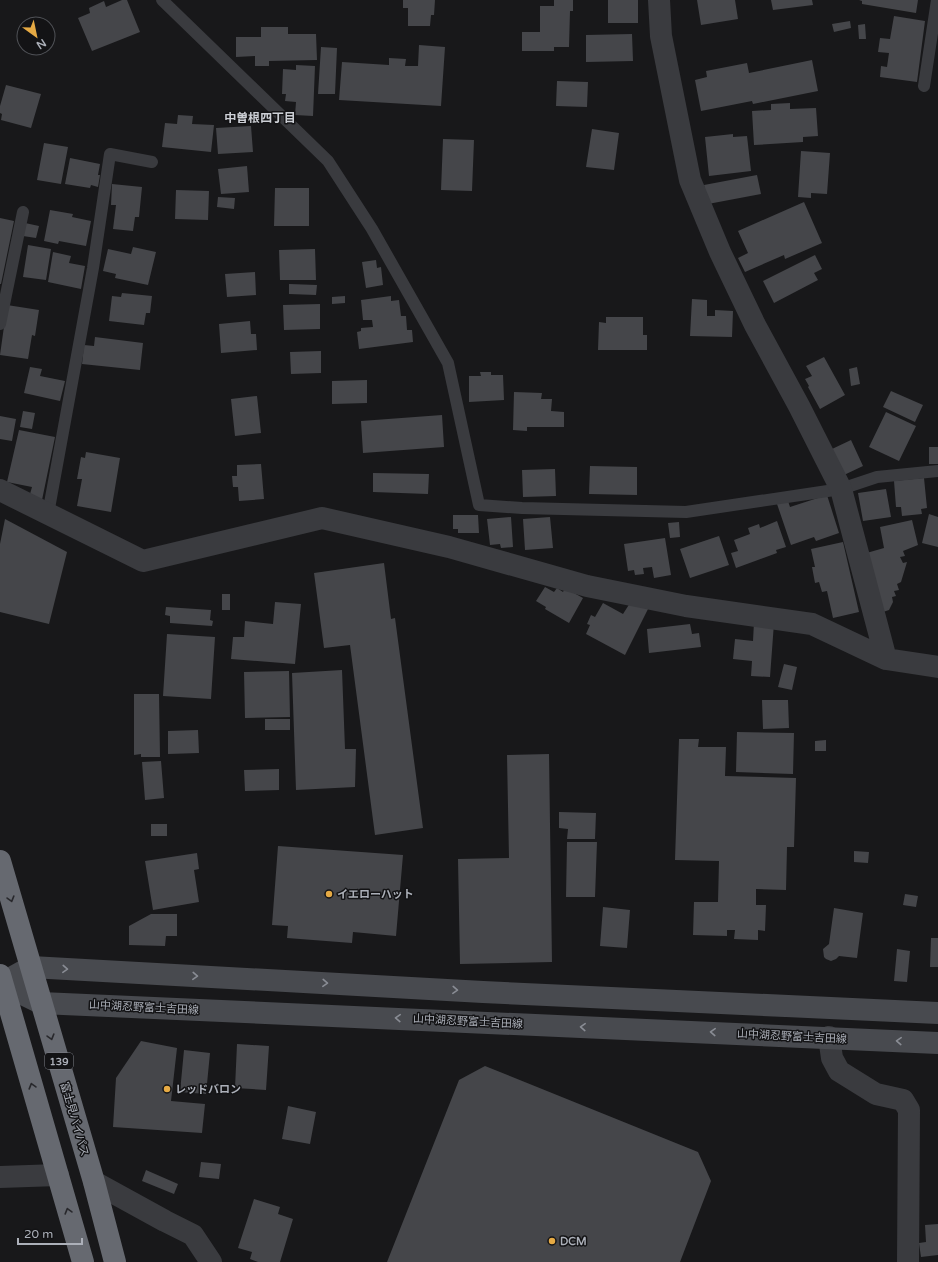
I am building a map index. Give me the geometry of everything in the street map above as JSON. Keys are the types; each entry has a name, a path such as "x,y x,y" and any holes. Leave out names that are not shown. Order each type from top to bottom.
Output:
{"highway":[{"name":"富士見バイパス","path":"0,861 94,1182 115,1262"},
{"path":"1,980 83,1262"}],"main road":[{"path":"1,980 31,967 491,992 938,1013"},
{"name":"山中湖忍野富士吉田線","path":"1,980 41,1003 938,1043"}],"street":[{"path":"659,0 661,36 690,180 720,252 754,325 799,406 841,489 886,659"},
{"path":"0,490 144,561 322,518 449,547 586,586 686,606 812,624 886,659 938,667"},
{"path":"828,1037 832,1058 839,1071 876,1094 903,1100 909,1110 908,1262"},
{"path":"0,1177 58,1175"},
{"path":"94,1182 165,1221 193,1234 211,1262"}],"lane":[{"path":"162,0 328,162 372,229 448,363 479,505 522,508 686,512 841,489 877,477 938,471"},
{"path":"924,86 937,0"},
{"path":"48,514 93,268 110,154 152,162"},
{"path":"0,324 23,212"}],"building":[{"path":"122,0 127,0 140,32 92,51 78,18 90,13 89,8 104,1 106,7"},
{"path":"403,0 435,0 434,15 431,15 430,26 408,26 408,8 403,8"},
{"path":"554,0 573,0 573,11 570,11 569,47 554,47 554,51 522,51 522,32 540,32 540,6 554,6"},
{"path":"608,0 638,0 638,23 608,23"},
{"path":"697,0 735,0 738,19 701,25"},
{"path":"771,0 812,0 813,5 773,10"},
{"path":"859,0 918,0 916,13 862,4 862,1"},
{"path":"894,16 925,21 917,82 880,77 881,66 887,67 889,53 878,52 880,38 890,39"},
{"path":"850,21 851,28 834,32 832,24"},
{"path":"865,24 866,39 859,39 858,25"},
{"path":"261,27 288,27 288,34 316,34 317,60 269,61 269,66 255,66 255,56 236,57 236,37 261,37"},
{"path":"632,34 633,61 586,62 586,35"},
{"path":"419,45 445,47 441,106 339,100 342,62 389,65 389,58 406,59 405,66 418,66"},
{"path":"321,47 337,48 335,94 318,94"},
{"path":"812,60 818,91 753,104 752,101 701,111 695,80 707,77 706,71 747,63 749,73"},
{"path":"296,65 315,66 313,116 295,115 296,102 285,101 286,94 282,94 283,69 296,70"},
{"path":"557,81 588,82 587,107 556,106"},
{"path":"6,85 41,94 31,128 1,120 2,114 0,113 0,106"},
{"path":"790,103 790,109 816,108 818,136 803,137 803,142 754,145 752,111 771,110 771,104"},
{"path":"178,115 193,116 192,124 214,125 211,152 162,147 165,123 177,124"},
{"path":"251,126 253,152 218,154 216,128"},
{"path":"592,129 619,133 614,170 586,167"},
{"path":"733,134 733,137 747,136 751,171 709,176 705,137"},
{"path":"443,139 474,140 472,191 441,190"},
{"path":"44,143 68,147 61,184 37,180"},
{"path":"801,151 830,153 827,194 811,193 811,198 798,197"},
{"path":"70,158 100,164 98,187 91,185 90,188 65,184"},
{"path":"247,166 249,192 221,194 218,169"},
{"path":"757,175 761,194 708,204 704,185"},
{"path":"112,184 142,187 139,217 135,217 133,231 113,229 116,205 111,205"},
{"path":"275,188 309,188 309,226 274,226"},
{"path":"176,190 209,191 208,220 175,219"},
{"path":"218,197 235,198 234,209 217,207"},
{"path":"804,202 822,243 785,259 784,255 745,272 738,258 748,253 738,231"},
{"path":"50,210 73,214 72,217 91,221 86,246 59,241 58,244 44,241"},
{"path":"0,218 14,221 1,284 0,284"},
{"path":"25,223 39,226 36,238 23,236"},
{"path":"28,245 51,249 46,280 23,277"},
{"path":"133,247 156,252 148,285 115,278 116,274 103,271 108,249 131,254"},
{"path":"315,249 316,280 280,280 279,250"},
{"path":"53,252 71,256 69,263 85,266 81,289 48,282"},
{"path":"815,255 822,269 814,273 818,280 774,303 763,281"},
{"path":"376,260 377,268 381,267 383,285 366,288 362,262"},
{"path":"255,272 256,295 227,297 225,274"},
{"path":"289,284 317,285 316,295 289,294"},
{"path":"122,293 152,296 150,313 146,313 144,325 109,321 112,296 121,297"},
{"path":"345,296 345,303 332,304 332,297"},
{"path":"391,296 391,301 399,300 401,316 406,316 407,330 412,330 413,342 359,349 357,332 361,331 361,328 373,327 372,320 363,320 361,300"},
{"path":"692,299 707,300 707,316 715,316 715,310 733,311 732,337 690,336"},
{"path":"320,304 320,329 284,330 283,305"},
{"path":"7,305 39,310 35,336 32,335 28,359 0,355"},
{"path":"606,317 643,317 643,335 647,335 647,350 598,350 599,322 606,323"},
{"path":"250,321 251,334 256,334 257,350 221,353 219,324"},
{"path":"95,337 143,343 140,370 82,364 84,345 94,346"},
{"path":"321,351 321,373 291,374 290,352"},
{"path":"824,357 845,395 820,409 805,379 812,376 806,366"},
{"path":"30,367 42,369 40,376 65,381 60,401 24,393"},
{"path":"857,367 860,384 851,386 849,369"},
{"path":"480,372 491,372 491,375 503,375 504,400 469,402 469,376 481,376"},
{"path":"367,380 367,403 332,404 332,381"},
{"path":"891,391 923,405 915,422 883,407"},
{"path":"514,392 542,393 541,399 552,399 551,411 564,412 564,427 527,427 527,431 513,430"},
{"path":"257,396 261,433 235,436 231,399"},
{"path":"23,411 35,413 32,429 20,427"},
{"path":"886,412 916,426 899,461 869,447"},
{"path":"442,415 444,447 363,453 361,421"},
{"path":"0,416 16,419 12,441 0,439"},
{"path":"19,430 55,437 42,500 30,494 32,487 7,482"},
{"path":"851,440 863,466 844,475 832,449"},
{"path":"929,447 938,447 938,464 929,464"},
{"path":"86,452 120,458 111,512 77,506 82,479 77,479 81,457 85,458"},
{"path":"261,464 264,499 239,501 238,487 233,487 232,476 237,476 237,465"},
{"path":"590,466 637,467 637,495 589,494"},
{"path":"555,469 556,496 523,497 522,470"},
{"path":"373,473 429,474 428,494 373,492"},
{"path":"924,478 927,508 921,509 922,514 902,516 901,507 896,507 894,481"},
{"path":"886,489 891,517 863,521 858,493"},
{"path":"827,495 839,533 816,541 814,537 791,545 777,504 788,501 790,507"},
{"path":"929,514 938,517 938,547 922,543"},
{"path":"453,515 478,515 479,533 458,533 458,529 453,529"},
{"path":"511,517 513,547 501,548 500,544 490,545 487,519"},
{"path":"550,517 553,548 525,550 523,519"},
{"path":"5,519 67,552 49,624 0,612 0,544"},
{"path":"912,520 918,545 903,551 905,556 900,557 903,563 907,562 901,582 897,584 899,590 894,591 896,596 892,597 893,602 889,610 880,613 863,554 884,548 880,527"},
{"path":"777,521 786,547 776,550 777,553 736,568 731,553 738,551 734,540 750,534 748,528 759,524 760,528"},
{"path":"679,522 680,537 670,538 668,523"},
{"path":"719,536 729,565 690,578 680,549"},
{"path":"665,538 671,575 654,578 652,567 643,568 644,574 635,575 634,570 628,571 624,544"},
{"path":"843,542 859,612 833,618 827,591 822,592 819,582 815,583 812,567 815,567 811,549"},
{"path":"384,563 391,619 395,618 423,828 375,835 350,645 324,648 314,573"},
{"path":"545,587 554,592 557,588 563,592 565,588 583,598 569,623 545,609 546,607 536,601"},
{"path":"222,594 230,594 230,610 222,610"},
{"path":"275,602 301,604 295,664 231,659 233,637 244,637 245,621 273,624"},
{"path":"603,603 623,614 630,603 649,607 625,655 586,634 590,625 587,624 591,615 595,617"},
{"path":"166,607 211,610 210,620 213,621 212,626 170,623 170,616 165,615"},
{"path":"754,622 774,623 770,677 751,676 752,661 733,659 735,639 753,641"},
{"path":"690,624 692,634 699,633 701,647 649,653 647,629"},
{"path":"167,634 215,637 211,699 163,696"},
{"path":"784,664 797,667 792,690 778,687"},
{"path":"342,670 345,749 356,749 355,787 296,790 292,673"},
{"path":"289,671 290,717 245,718 244,672"},
{"path":"134,694 159,694 160,757 141,757 141,754 134,755"},
{"path":"762,700 788,700 789,728 763,729"},
{"path":"265,719 290,719 290,730 265,730"},
{"path":"198,730 199,753 168,754 168,731"},
{"path":"737,732 794,733 793,774 736,772"},
{"path":"679,739 699,739 698,747 726,747 725,776 796,778 794,847 787,847 786,890 756,889 756,905 766,905 765,931 758,930 758,940 734,939 735,930 727,930 727,936 693,935 694,902 718,902 719,861 675,860"},
{"path":"826,740 826,751 815,751 815,741"},
{"path":"549,754 552,962 460,964 458,859 509,858 507,755"},
{"path":"161,761 164,798 145,800 142,762"},
{"path":"279,769 279,790 245,791 244,770"},
{"path":"559,812 596,813 595,839 567,839 568,829 559,828"},
{"path":"151,824 167,824 167,836 151,836"},
{"path":"567,842 597,842 595,897 566,897"},
{"path":"278,846 403,855 396,936 353,932 352,943 287,938 288,926 272,925"},
{"path":"854,851 869,852 868,863 854,862"},
{"path":"197,853 199,869 194,870 199,902 153,910 145,861"},
{"path":"905,894 918,896 916,907 903,905"},
{"path":"603,907 630,910 627,948 600,946"},
{"path":"834,908 863,913 857,958 839,956 831,961 824,957 823,949 829,944"},
{"path":"151,914 177,914 177,936 166,936 165,946 129,945 129,926"},
{"path":"931,938 938,938 938,967 930,967"},
{"path":"897,949 910,951 907,982 894,981"},
{"path":"141,1041 177,1048 171,1101 205,1104 202,1133 113,1127 116,1078"},
{"path":"237,1044 269,1046 266,1090 235,1088"},
{"path":"184,1050 210,1053 206,1094 180,1092"},
{"path":"485,1066 698,1152 711,1181 680,1262 387,1262 459,1080"},
{"path":"288,1106 316,1112 310,1144 282,1139"},
{"path":"201,1162 221,1164 219,1179 199,1177"},
{"path":"146,1170 178,1184 174,1194 142,1181"},
{"path":"254,1199 280,1207 278,1214 293,1219 280,1262 258,1262 250,1259 252,1252 238,1248"},
{"path":"938,1224 938,1255 921,1257 919,1243 926,1242 925,1225"}],"place":[{"name":"イエローハット","path":"329,894"},
{"name":"レッドバロン","path":"167,1089"},
{"name":"DCM","path":"552,1241"}],"district":[{"name":"中曽根四丁目","path":"260,118"}]}
